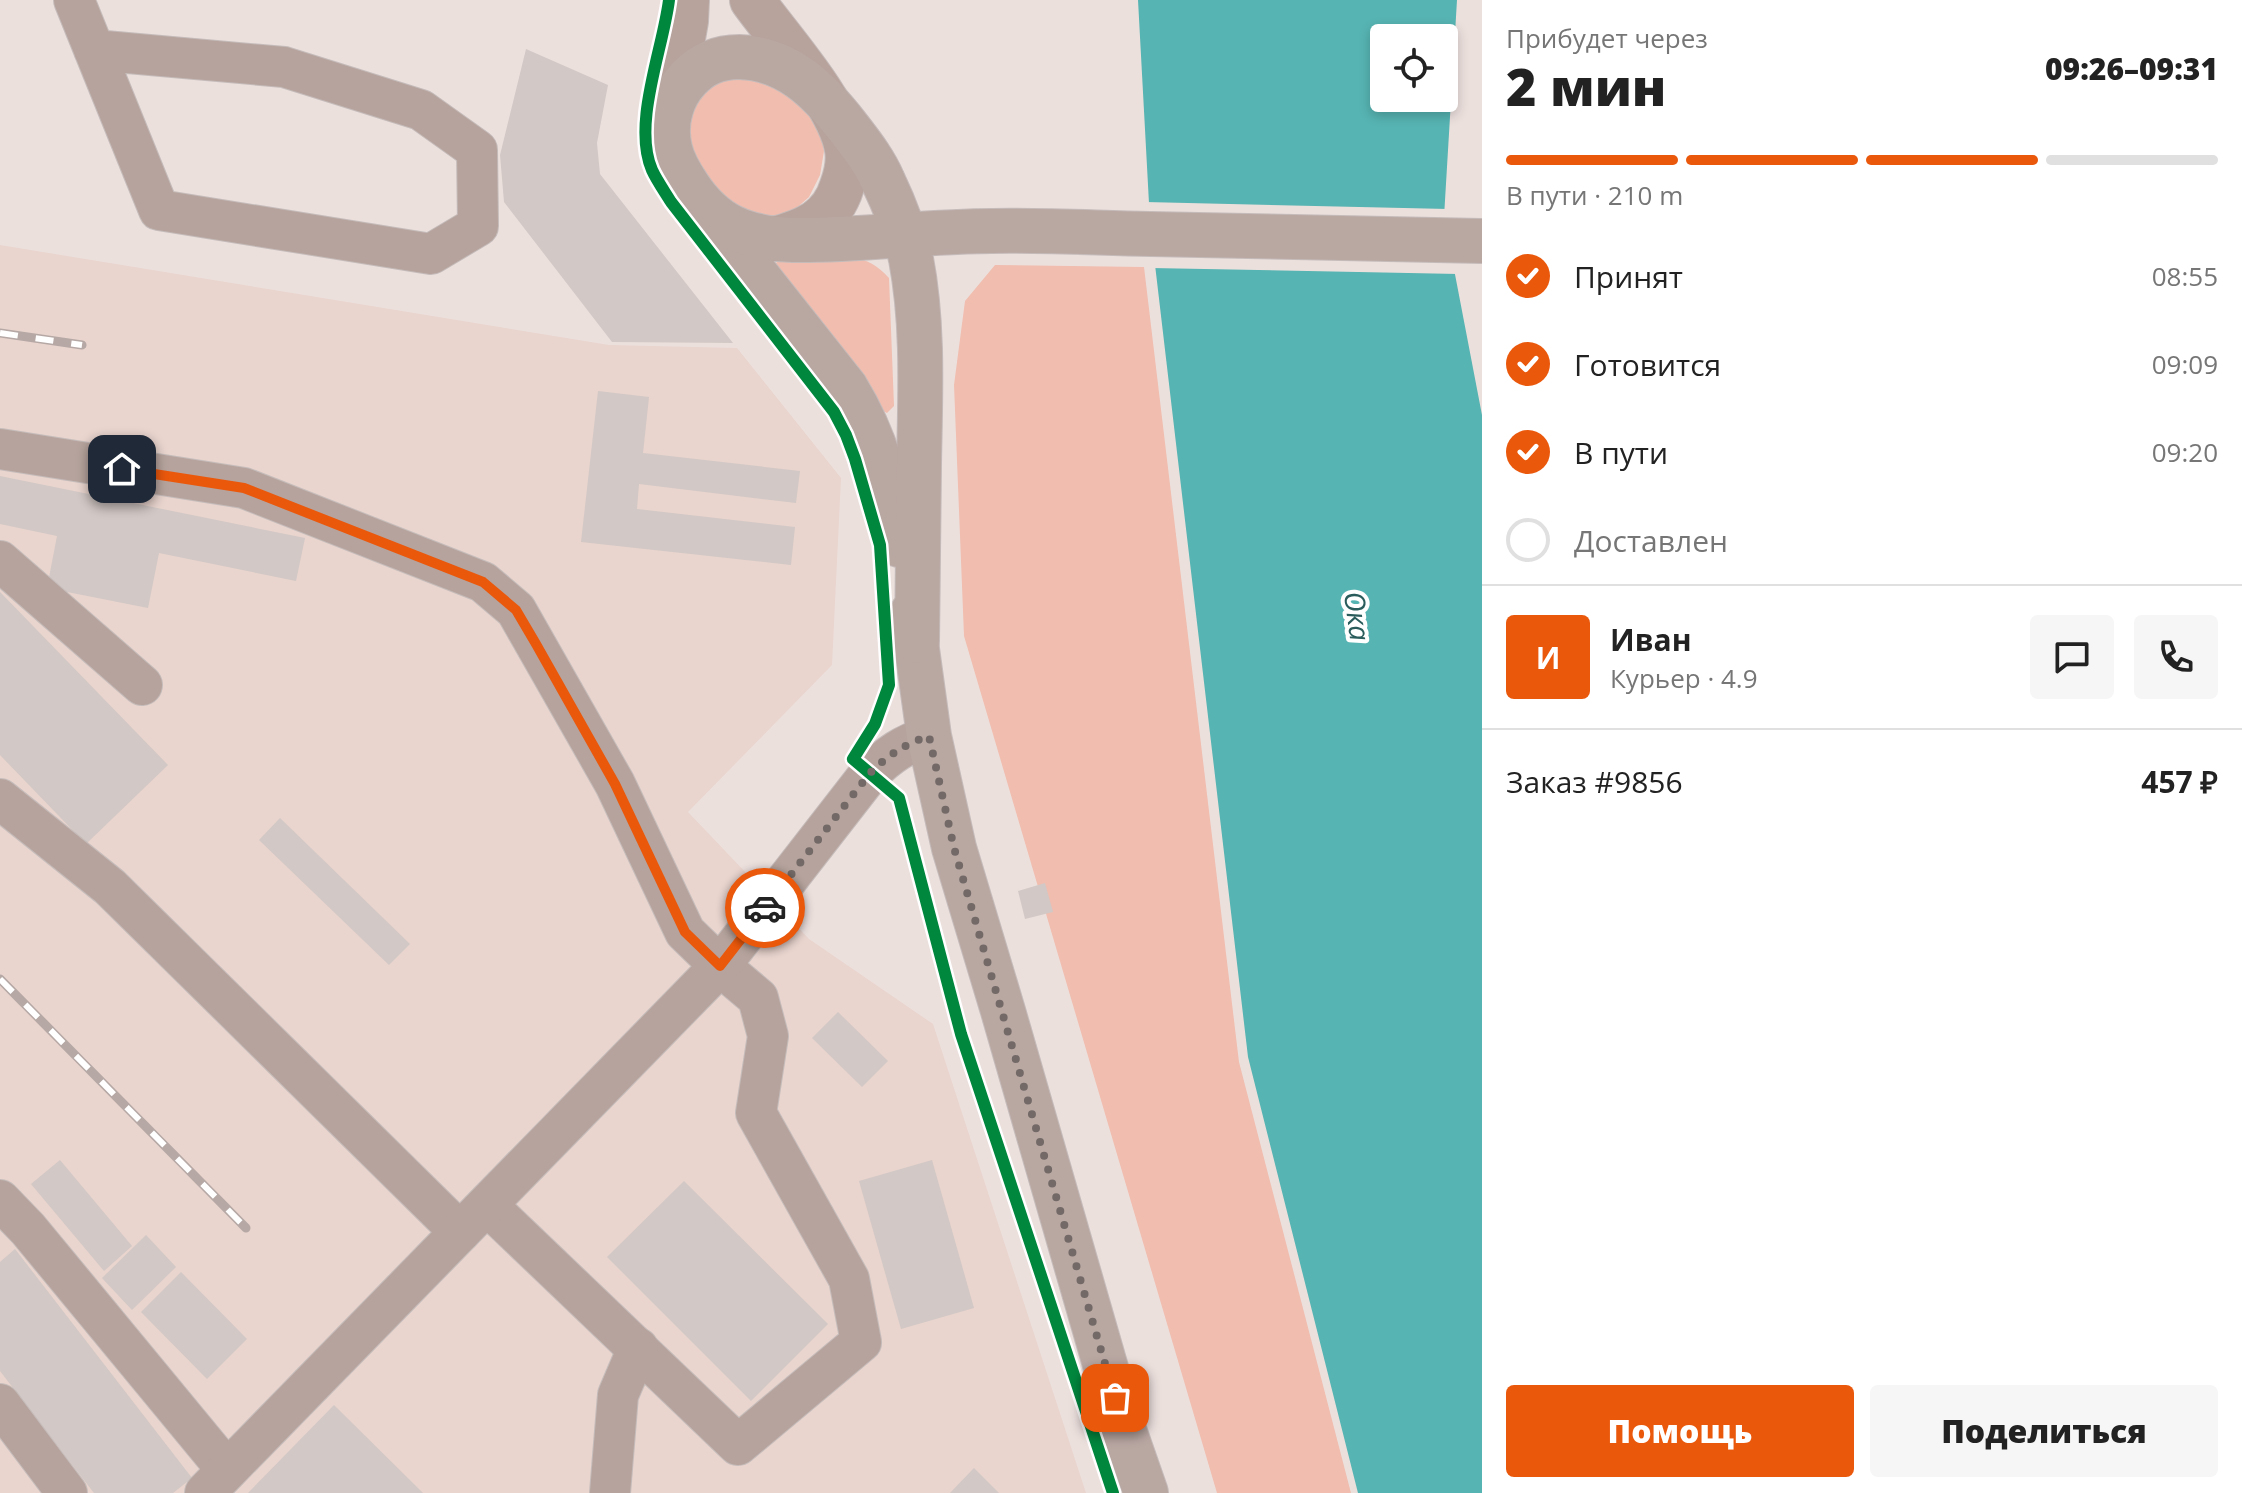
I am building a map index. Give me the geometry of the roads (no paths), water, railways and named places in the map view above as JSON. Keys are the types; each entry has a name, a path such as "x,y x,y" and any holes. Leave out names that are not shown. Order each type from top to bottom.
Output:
{"highway":[{"path":"917,641 920,377 916,297 904,234 881,176 825,98 784,67 763,60 723,57 692,74 679,89 670,112 669,145 675,164 703,208 846,388 864,417 888,489 917,641 929,736 954,848 1123,1427 1146,1493"},
{"path":"866,151 898,181 920,196 946,211 1003,231"},
{"path":"703,208 726,226 748,235 774,239 1003,231 1482,241"},
{"path":"920,377 928,299 945,256 960,242 975,235 1003,231"}],"main road":[{"path":"670,112 687,0"},
{"path":"752,0 825,98 840,125 847,152 845,176 838,199 822,218 802,232 774,239"}],"lane":[{"path":"74,0 94,50 159,210 431,254 478,226 477,150 421,110 284,67 94,50"},
{"path":"0,449 244,488 483,582 516,610 615,784 685,932 758,998 768,1036 756,1113 849,1279 861,1342 738,1445 638,1348 474,1218 110,887 0,799"},
{"path":"0,561 142,685"},
{"path":"0,1200 28,1229 216,1482 720,966 870,773 890,754 929,736"},
{"path":"610,1493 618,1395 638,1348"},
{"path":"0,1404 67,1493"}],"water":[{"name":"Ока","path":"1138,0 1457,0 1456,24 1370,24 1370,112 1450,112 1444,217 1482,415 1482,1493 1358,1493 1248,1057 1150,222"}],"railway":[{"path":"0,333 82,345"},
{"path":"0,979 246,1228"}]}
